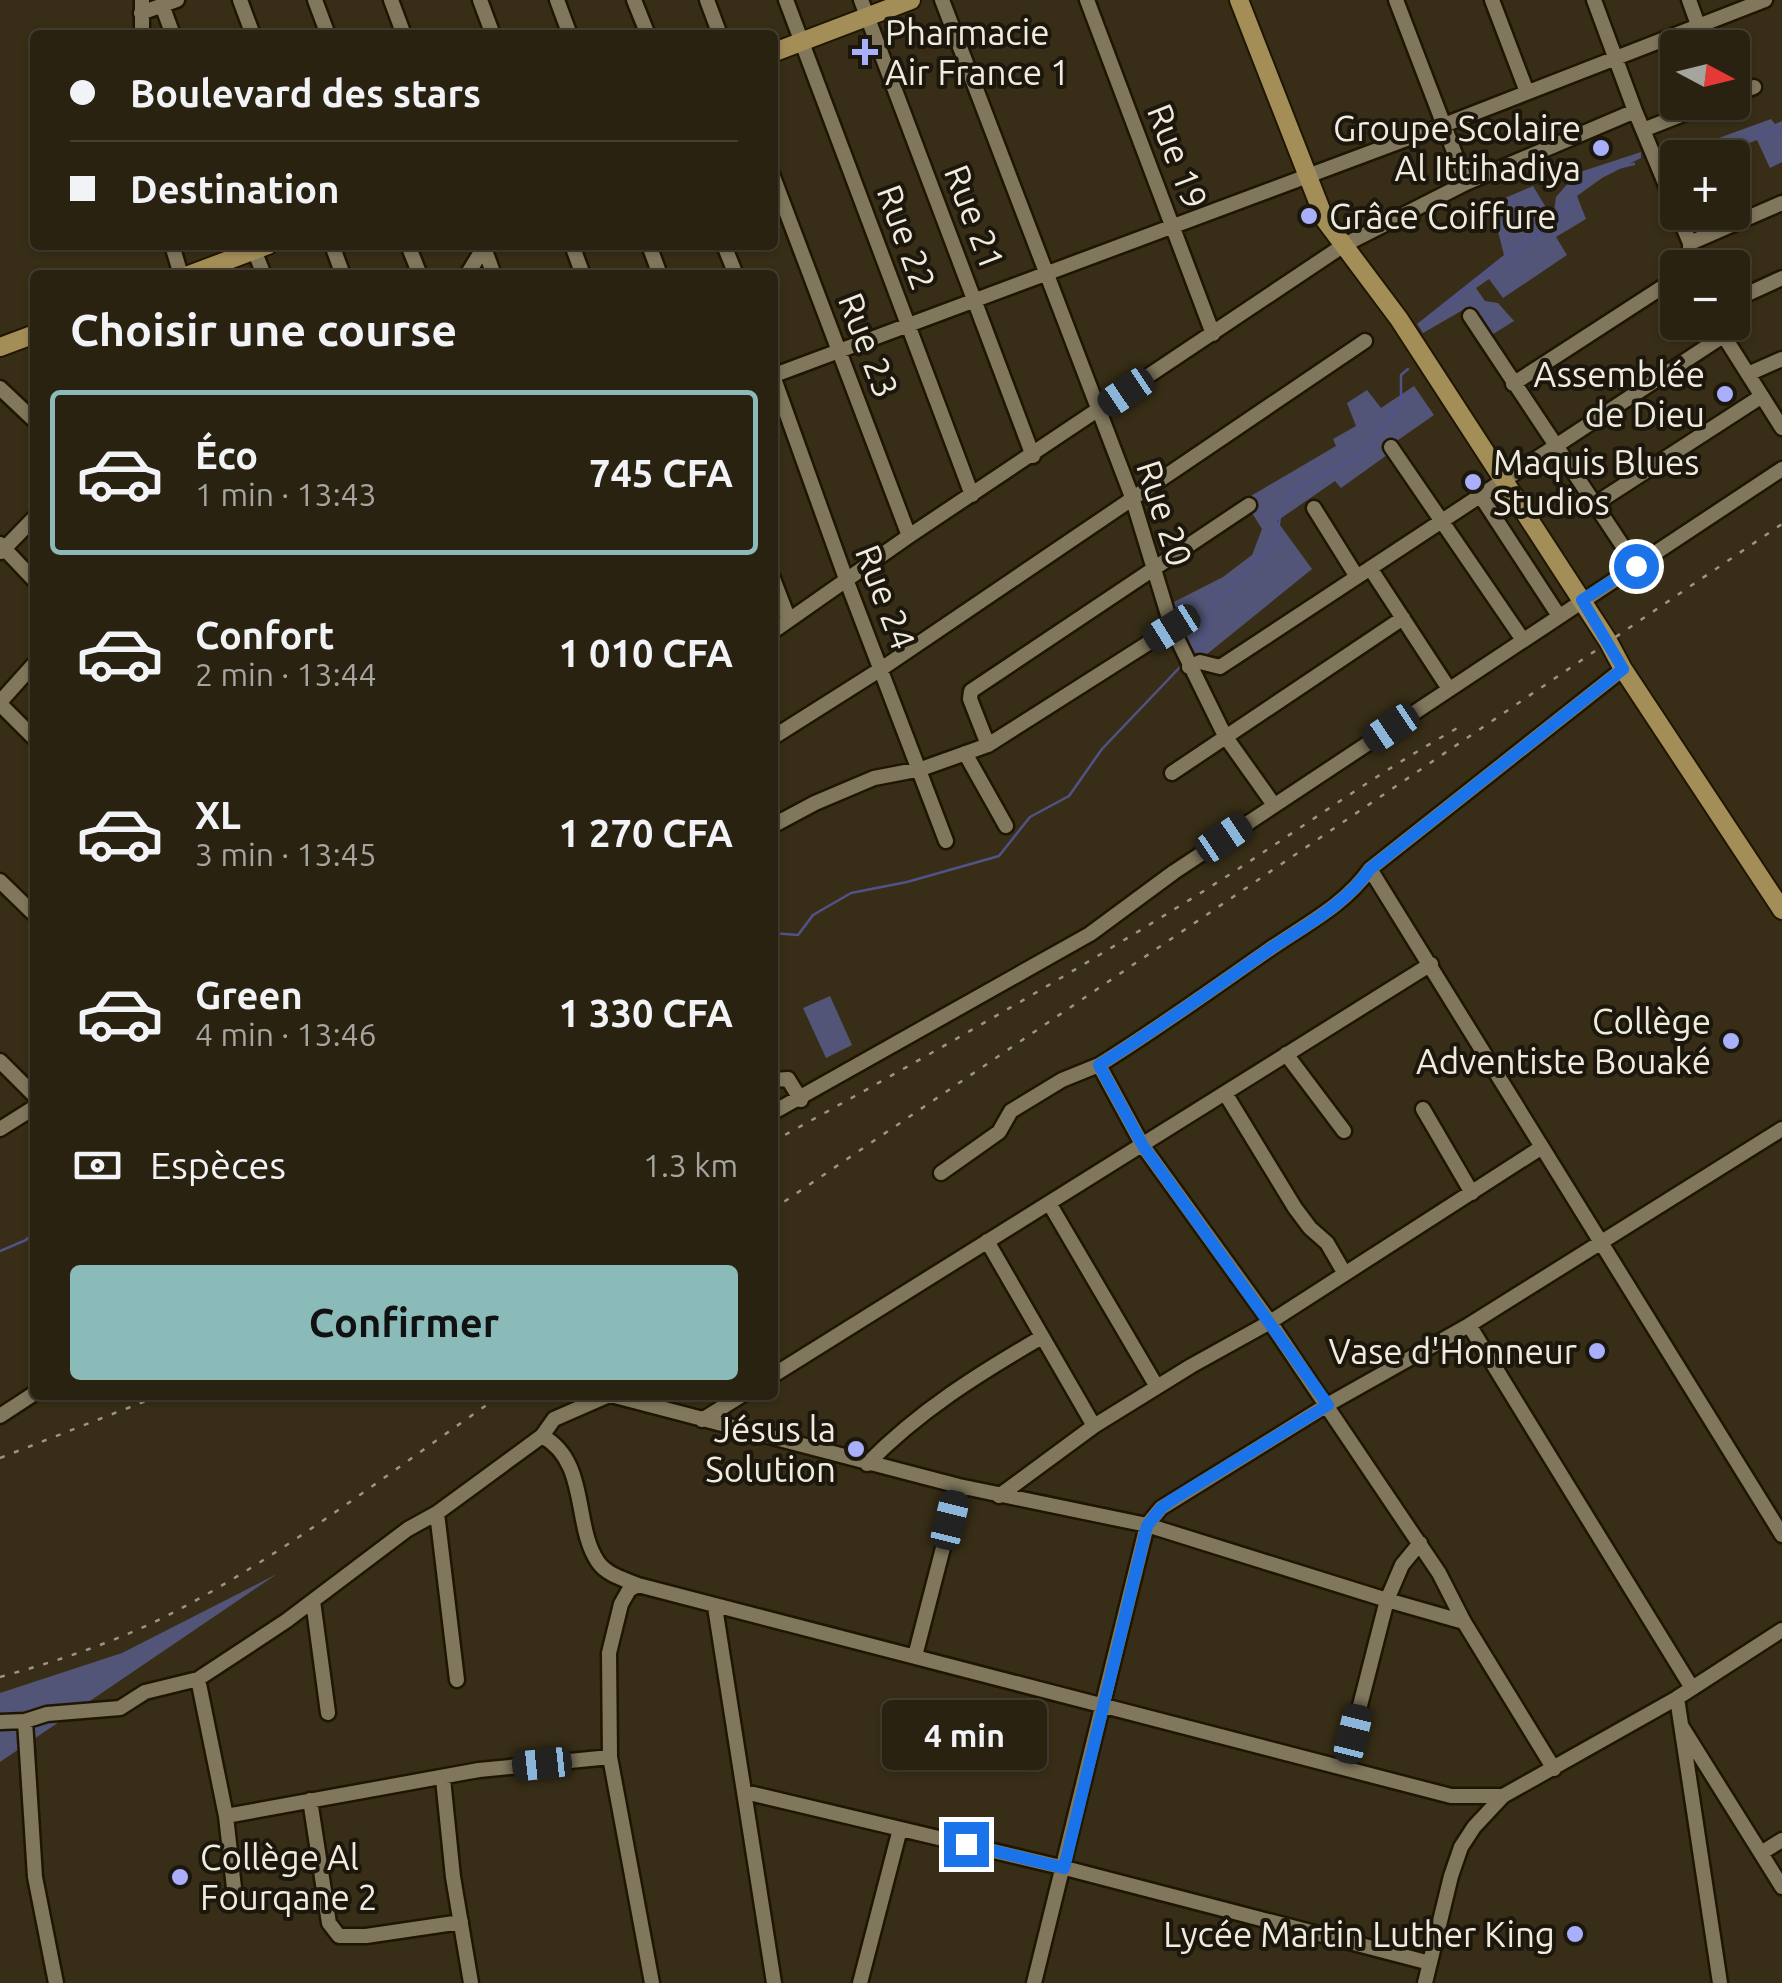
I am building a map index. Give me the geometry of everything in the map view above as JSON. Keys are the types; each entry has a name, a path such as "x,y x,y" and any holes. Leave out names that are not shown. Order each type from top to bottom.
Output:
{"main road":[{"path":"778,51 864,8 911,0"},
{"path":"1239,0 1325,220 1400,319 1782,910"},
{"path":"201,270 251,250"},
{"path":"0,347 30,336"}],"street":[{"path":"240,0 251,30"},
{"path":"315,0 326,30"},
{"path":"391,0 402,30"},
{"path":"480,0 491,30"},
{"path":"557,0 568,30"},
{"path":"634,0 646,30"},
{"path":"707,0 718,30"},
{"name":"Rue 22","path":"786,0 972,495"},
{"name":"Rue 20","path":"942,0 1132,496 1172,628 1225,736 1274,805"},
{"name":"Rue 19","path":"1087,0 1213,334"},
{"path":"1396,0 1466,184"},
{"path":"1492,0 1527,92"},
{"path":"1594,0 1690,250"},
{"path":"1689,0 1698,25"},
{"path":"778,373 1444,125 1765,0"},
{"path":"142,7 170,3 173,30"},
{"name":"Rue 21","path":"864,8 1033,456"},
{"path":"1750,89 1754,87"},
{"path":"778,628 908,536 1344,245 1466,184 1635,110"},
{"path":"1643,130 1668,120"},
{"name":"Rue 23","path":"778,190 908,536"},
{"path":"1690,243 1782,203"},
{"path":"1750,293 1782,278"},
{"path":"1513,384 1660,289"},
{"path":"1470,316 1636,566"},
{"path":"1190,667 1200,662 1220,667 1555,444 1703,340"},
{"path":"1726,340 1782,428"},
{"path":"778,734 881,669 1365,341"},
{"path":"1748,374 1782,358"},
{"name":"Rue 24","path":"778,389 946,840"},
{"path":"2,395 30,417"},
{"path":"1595,504 1762,396"},
{"path":"1391,447 1523,640"},
{"path":"778,1111 1090,934 1174,872 1782,469"},
{"path":"1480,494 1559,616"},
{"path":"988,744 970,698 971,691 1249,505"},
{"path":"1314,508 1356,577"},
{"path":"30,522 1,548 30,577"},
{"path":"1370,568 1449,689"},
{"path":"778,592 789,620"},
{"path":"1172,772 1403,618"},
{"path":"778,823 874,778 920,769 988,744 1172,628"},
{"path":"30,669 0,703 30,734"},
{"path":"941,1173 999,1132 1012,1111 1062,1080 1099,1065 1196,1004 1323,914 1356,889 1370,869 1623,669"},
{"path":"966,753 1006,826"},
{"path":"1370,869 1782,1532"},
{"path":"0,881 30,910"},
{"path":"778,1372 1431,964"},
{"path":"1286,1054 1344,1131"},
{"path":"0,1062 30,1091"},
{"path":"1099,1065 1143,1146 1328,1405 1420,1543 1554,1769"},
{"path":"778,1080 788,1079 801,1100"},
{"path":"1224,1093 1295,1208 1327,1243 1345,1274"},
{"path":"1423,1109 1472,1193"},
{"path":"0,1129 30,1110"},
{"path":"1034,1983 1147,1526 1161,1508 1328,1405 1469,1325 1782,1128"},
{"path":"999,1496 1094,1426 1270,1322 1542,1147"},
{"path":"1049,1203 1158,1388"},
{"path":"987,1241 1094,1426"},
{"path":"1469,1325 1692,1688"},
{"path":"868,1464 898,1432 934,1404 1042,1337"},
{"path":"0,1416 30,1396"},
{"path":"0,1722 120,1708 145,1692 198,1679 437,1513 542,1436 554,1419 598,1400"},
{"path":"628,1400 999,1496 1147,1526 1464,1622"},
{"path":"702,1420 734,1400"},
{"path":"542,1436 556,1443 569,1466 596,1560 616,1576 638,1585 1451,1796 1504,1796"},
{"path":"915,1656 959,1486"},
{"path":"437,1513 456,1680"},
{"path":"1344,1768 1387,1600 1402,1565 1420,1543"},
{"path":"638,1585 629,1590 621,1604 609,1653 610,1756 652,1983"},
{"path":"314,1601 328,1712"},
{"path":"714,1607 774,1983"},
{"path":"1425,1983 1460,1848 1504,1796 1678,1698 1782,1630"},
{"path":"198,1679 226,1816 234,1888"},
{"path":"1678,1698 1720,1983"},
{"path":"25,1721 35,1877 56,1983"},
{"path":"1679,1722 1782,1887"},
{"path":"226,1816 479,1770 610,1756"},
{"path":"443,1779 471,1983"},
{"path":"745,1792 1064,1868 1430,1963"},
{"path":"310,1800 329,1923 339,1936 366,1936 460,1922"},
{"path":"860,1983 900,1828"},
{"path":"1761,1853 1782,1840"}],"shaded area":[{"path":"1771,119 1775,124 1782,121 1782,162 1770,168 1757,140 1713,140"},
{"path":"1641,152 1641,158 1577,196 1586,219 1556,237 1567,255 1503,298 1489,279 1476,288 1485,301 1498,303 1514,321 1490,336 1468,307 1423,333 1417,324 1504,255 1491,204 1533,186 1553,219 1556,197 1577,173"},
{"path":"1414,386 1434,415 1388,447 1387,455 1341,488 1335,481 1277,521 1312,569 1196,663 1172,603 1223,577 1252,555 1262,529 1244,500 1336,446 1333,439 1356,426 1347,403 1367,390 1381,408"},
{"path":"830,996 852,1045 826,1058 803,1008"},
{"path":"277,1574 0,1762 0,1693 122,1653"}],"waterway":[{"path":"1746,140 1782,128"},
{"path":"1425,324 1492,267 1554,223 1591,174 1634,164"},
{"path":"1192,653 1208,630 1211,608 1277,540 1281,508 1296,489 1366,452 1401,402 1401,375 1408,369"},
{"path":"778,933 798,935 813,915 851,893 999,856 1030,817 1069,796 1102,749 1182,665"},
{"path":"0,1251 30,1236"}],"railway":[{"path":"778,1206 1782,524"},
{"path":"778,1139 1135,933 1461,726"},
{"path":"0,1458 148,1400"},
{"path":"0,1677 113,1640 219,1587 301,1535 494,1400"}],"place":[{"name":"Pharmacie Air France 1","path":"865,52"},
{"name":"Groupe Scolaire Al Ittihadiya","path":"1601,148"},
{"name":"Grâce Coiffure","path":"1309,216"},
{"name":"Assemblée de Dieu","path":"1725,394"},
{"name":"Maquis Blues Studios","path":"1473,482"},
{"name":"Collège Adventiste Bouaké","path":"1731,1041"},
{"name":"Vase d'Honneur","path":"1597,1351"},
{"name":"Jésus la Solution","path":"856,1449"},
{"name":"Collège Al Fourqane 2","path":"180,1877"},
{"name":"Lycée Martin Luther King","path":"1575,1934"}],"route":[{"path":"966,1844 1064,1868 1147,1526 1172,1500 1328,1405 1143,1146 1099,1065 1196,1004 1323,914 1356,889 1370,869 1623,669 1582,600 1636,566"}]}
